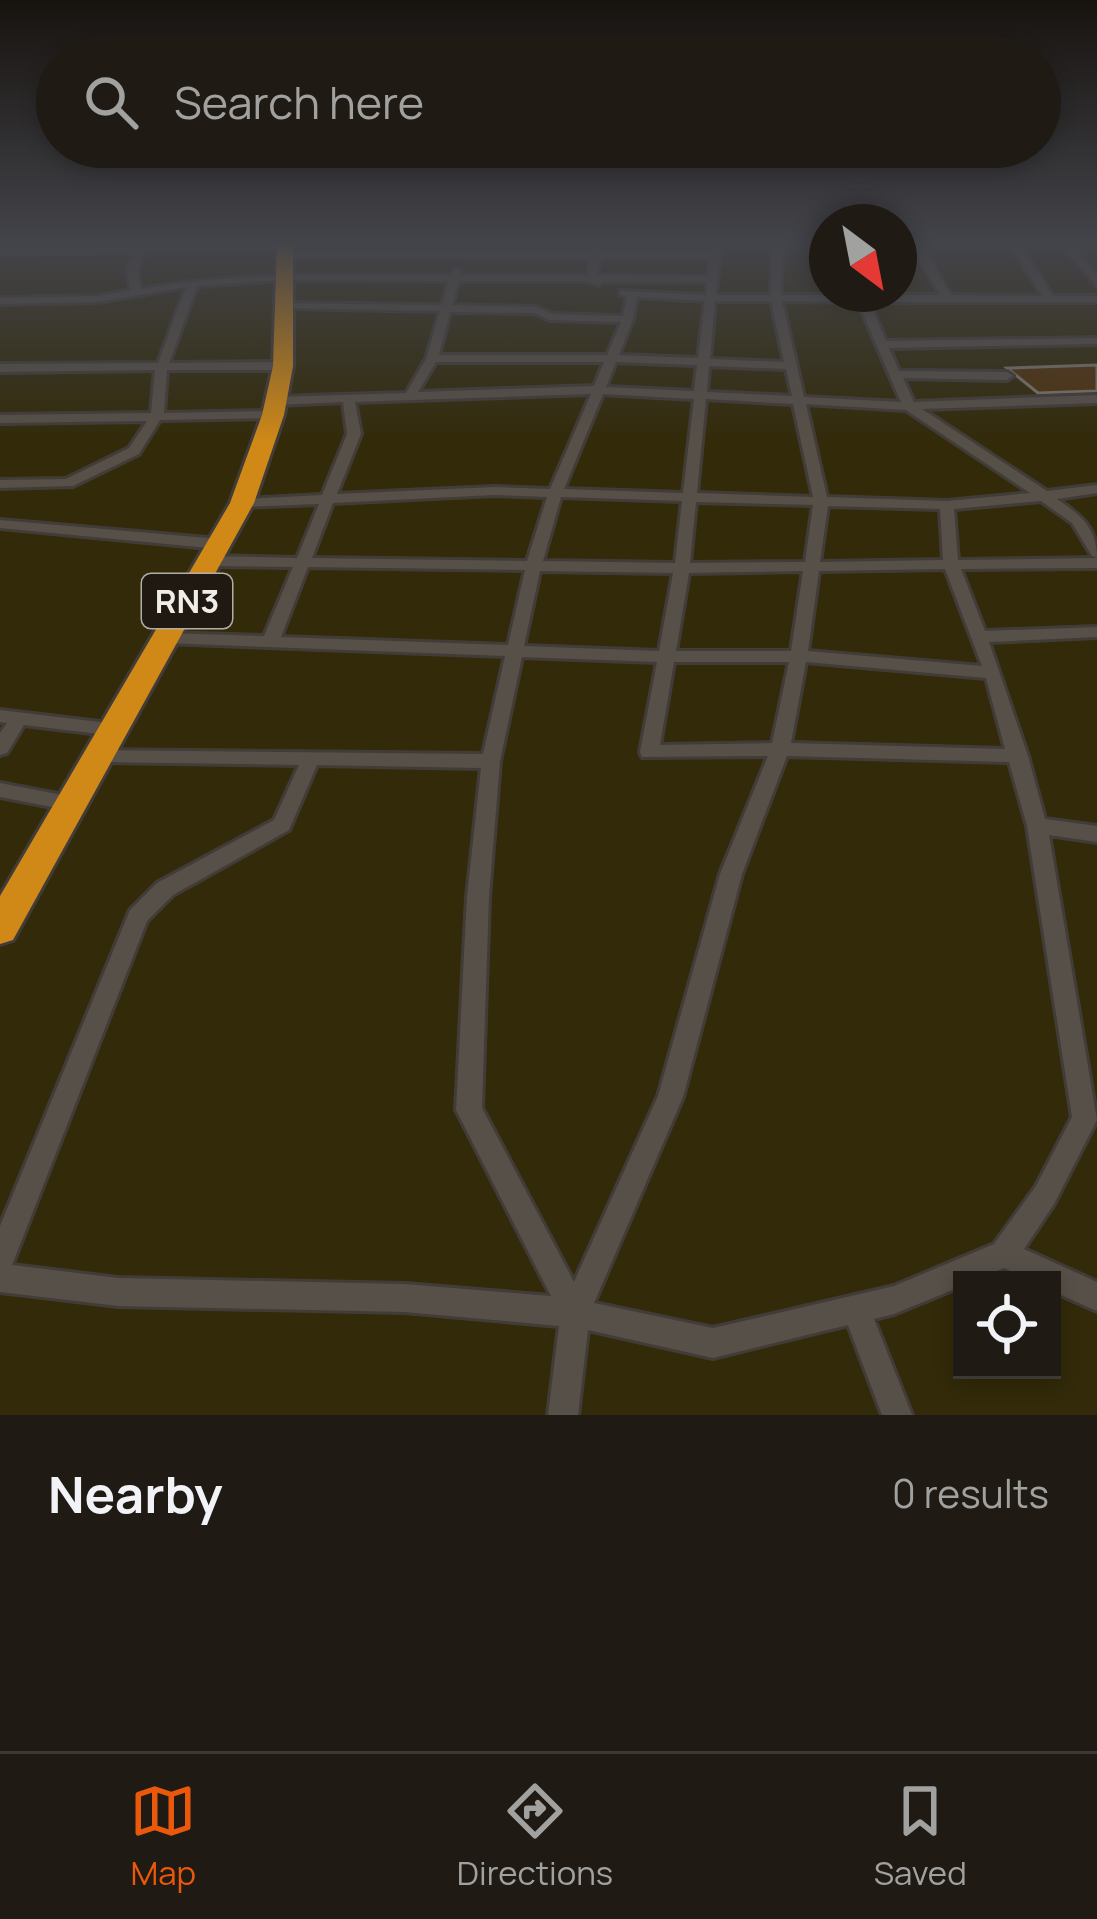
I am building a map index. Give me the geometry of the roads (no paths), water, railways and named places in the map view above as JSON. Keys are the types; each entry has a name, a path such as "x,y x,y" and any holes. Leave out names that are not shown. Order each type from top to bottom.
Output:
{"highway":[{"name":"RN3","path":"0,929 242,502 274,408 283,366 284,311"}],"street":[{"path":"0,484 68,482 134,451 157,415 160,370 182,311"},
{"path":"410,396 432,359 445,311"},
{"path":"538,311 550,317 628,320"},
{"path":"574,1313 469,1110 478,898 490,761 533,568 556,492 630,311"},
{"path":"710,311 682,568 650,752 780,749 1018,756"},
{"path":"563,1415 574,1313 670,1097 731,874 780,749 799,656 821,502 779,311"},
{"path":"867,312 909,406 1078,520 1097,553"},
{"path":"880,345 1097,341"},
{"path":"432,359 611,358 790,366"},
{"path":"0,368 283,366"},
{"path":"894,374 1007,376"},
{"path":"0,419 274,408 348,398 596,390 909,406 1097,399"},
{"path":"270,643 354,434 348,398"},
{"path":"242,502 556,492 946,505 1097,489"},
{"path":"0,1278 118,1292 405,1298 574,1313 713,1343 894,1300 1004,1254 1091,1118 1037,826 993,673 951,564 946,505"},
{"path":"0,524 303,563 533,568 1097,563"},
{"path":"978,637 1097,632"},
{"path":"165,638 669,657 799,656 993,673"},
{"path":"0,748 10,718 116,730"},
{"path":"102,755 490,761"},
{"path":"0,1260 138,916 166,889 282,825 311,758"},
{"path":"0,790 73,804"},
{"path":"1037,826 1097,834"},
{"path":"1004,1254 1097,1297"},
{"path":"856,1310 897,1415"}]}
